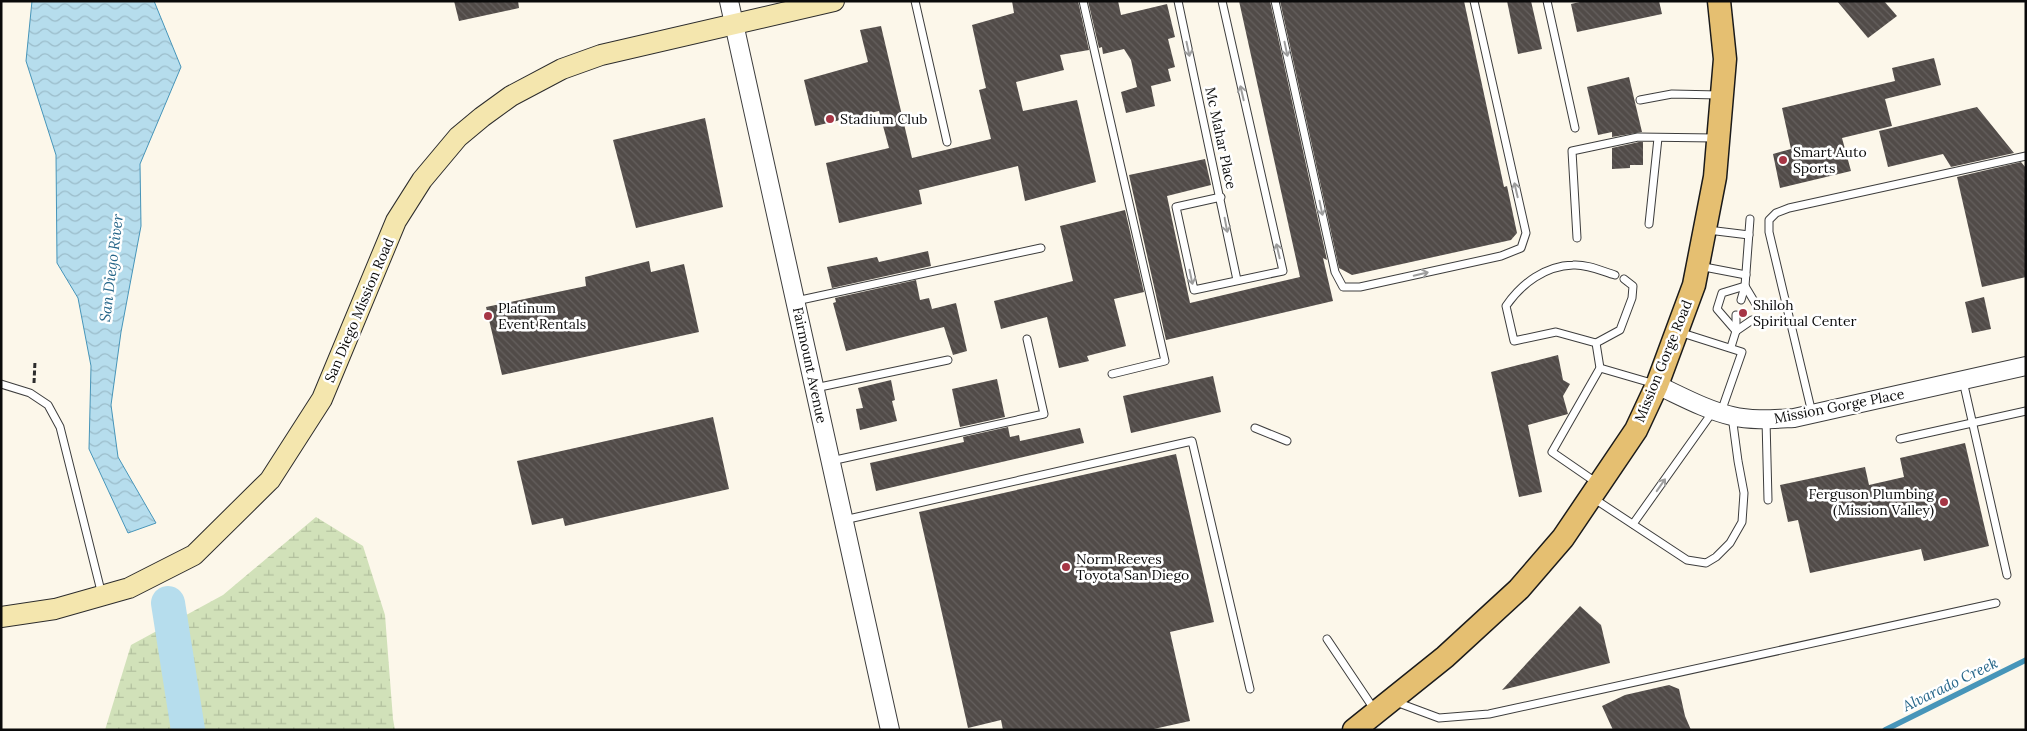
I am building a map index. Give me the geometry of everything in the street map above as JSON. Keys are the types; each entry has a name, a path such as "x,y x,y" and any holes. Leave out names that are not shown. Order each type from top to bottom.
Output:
{"main road":[{"name":"San Diego Mission Road","path":"1,617 54,609 129,588 194,555 270,480 322,399 396,221 422,180 458,137 512,96 562,69 601,55 834,1"},
{"name":"Mission Gorge Road","path":"1354,730 1445,657 1519,589 1564,538 1636,430 1657,385 1694,285 1705,229 1715,177 1725,59 1719,1"}],"street":[{"name":"Fairmount Avenue","path":"729,1 890,730"},
{"name":"Mission Gorge Place","path":"1657,385 1722,413 1766,420 1794,418 2026,366"}],"lane":[{"path":"915,1 947,142"},
{"path":"1083,1 1165,362 1112,374"},
{"name":"Mc Mahar Place","path":"1178,1 1221,197 1237,280"},
{"path":"1221,197 1176,206 1194,290 1283,271 1222,1"},
{"path":"1275,1 1335,272 1343,287 1360,287 1501,256 1521,248 1526,233 1474,1"},
{"path":"1547,1 1575,128"},
{"path":"1640,100 1672,94 1722,95"},
{"path":"1577,238 1572,151 1638,138 1718,138"},
{"path":"1649,224 1658,138"},
{"path":"1812,414 1769,232 1769,220 1776,213 1790,208 2026,156"},
{"path":"1741,300 1745,286 1750,219"},
{"path":"1705,229 1749,235"},
{"path":"795,301 1041,248"},
{"path":"1615,275 1588,266 1574,264 1541,272 1521,287 1506,306 1514,341 1556,332 1596,343 1620,330 1632,298 1633,286 1624,279"},
{"path":"1697,266 1746,274"},
{"path":"1745,286 1757,306"},
{"path":"1736,331 1717,309 1722,293 1745,286"},
{"path":"1731,348 1736,331 1736,315"},
{"path":"1736,331 1752,320"},
{"path":"1633,524 1722,413 1742,352 1678,331"},
{"path":"831,462 1044,414 1027,339"},
{"path":"1596,343 1600,368 1552,452 1633,524 1687,560 1706,563 1716,557 1730,543 1742,522 1744,493 1738,461 1722,413"},
{"path":"815,388 948,360"},
{"path":"1600,368 1657,385"},
{"path":"1963,380 2007,575"},
{"path":"1,384 30,393 48,405 60,427 102,596"},
{"path":"1900,439 2026,411"},
{"path":"1766,420 1768,500"},
{"path":"1255,428 1287,442"},
{"path":"844,520 1192,441 1250,688"},
{"path":"1327,639 1384,706 1439,718 1489,714 1996,603"}],"path":[{"path":"30,393 35,379 35,361"}],"green space":[{"path":"316,517 363,546 385,615 395,730 105,730 131,645 223,595"}],"water":[{"path":"32,1 154,1 181,67 140,164 141,226 121,332 111,405 118,457 156,523 128,533 89,449 91,366 78,298 57,263 56,155 26,61"}],"building":[{"path":"454,1 518,1 519,8 459,21"},
{"path":"1012,1 1078,1 1089,50 1060,55 1064,70 1016,82 1023,111 1077,100 1096,182 1025,201 1018,166 919,190 922,204 839,223 826,163 889,148 879,111 815,126 804,80 868,62 860,30 881,26 912,158 991,139 979,90 986,88 972,25 1014,13"},
{"path":"1088,1 1118,1 1121,15 1167,4 1175,37 1168,39 1175,67 1168,69 1171,81 1151,86 1155,106 1126,113 1121,92 1137,87 1131,60 1124,49 1103,54 1102,47 1099,48"},
{"path":"1239,1 1270,1 1327,260 1323,258 1333,301 1166,340 1129,175 1205,159 1211,185 1167,196 1190,303 1300,277"},
{"path":"1280,1 1464,1 1504,187 1507,186 1517,233 1511,240 1352,275 1339,268"},
{"path":"1507,1 1531,1 1542,49 1518,54"},
{"path":"1584,1 1659,1 1662,14 1577,32 1571,4"},
{"path":"1837,1 1884,1 1897,16 1868,38"},
{"path":"1934,58 1941,85 1885,99 1892,126 1842,138 1851,171 1780,188 1773,154 1791,149 1782,108 1895,81 1892,68"},
{"path":"1629,77 1642,132 1612,137 1612,132 1598,135 1587,87"},
{"path":"1977,107 2014,153 1951,167 1943,154 1888,167 1879,131"},
{"path":"705,118 723,207 636,228 613,140"},
{"path":"1643,142 1643,165 1630,165 1630,168 1612,169 1612,148"},
{"path":"2021,162 2026,168 2026,277 1982,287 1957,177"},
{"path":"1125,210 1144,292 1114,299 1126,346 1087,356 1089,361 1059,368 1047,317 1001,329 994,301 1073,281 1060,226"},
{"path":"928,251 931,266 832,288 827,267 877,257 879,262"},
{"path":"649,261 651,272 684,264 699,332 502,375 486,307 586,286 585,277"},
{"path":"916,280 920,300 929,298 932,309 956,303 967,351 953,355 944,327 846,351 833,303 836,302 835,298"},
{"path":"1984,297 1991,329 1972,333 1965,302"},
{"path":"1558,355 1563,380 1570,384 1563,396 1568,414 1528,425 1542,492 1519,497 1491,372"},
{"path":"1213,376 1221,412 1131,433 1123,396"},
{"path":"997,379 1005,417 960,427 952,389"},
{"path":"891,380 895,400 892,401 897,421 860,430 856,409 863,408 858,388"},
{"path":"713,417 729,489 565,526 563,518 532,525 517,461"},
{"path":"1008,427 1010,437 1019,435 1020,441 1080,428 1084,443 876,491 870,463 964,442 963,437"},
{"path":"1965,443 1989,546 1924,561 1921,549 1810,573 1798,520 1788,522 1780,485 1865,467 1869,485 1904,477 1900,458"},
{"name":"Norm Reeves Toyota San Diego","path":"1176,454 1214,622 1170,632 1190,721 1149,730 1003,730 1001,720 968,728 919,512"},
{"path":"1580,606 1601,625 1610,663 1502,690"},
{"path":"1669,685 1679,689 1685,716 1691,730 1613,730 1602,706 1625,695"}],"waterway":[{"name":"San Diego River","path":"168,603 188,730"},
{"name":"Alvarado Creek","path":"1885,730 2026,660"}],"place":[{"name":"Stadium Club","path":"830,119"},
{"name":"Smart Auto Sports","path":"1783,160"},
{"name":"Shiloh Spiritual Center","path":"1743,313"},
{"name":"Platinum Event Rentals","path":"488,316"},
{"name":"Ferguson Plumbing (Mission Valley)","path":"1944,502"},
{"name":"Norm Reeves Toyota San Diego","path":"1066,567"}]}
